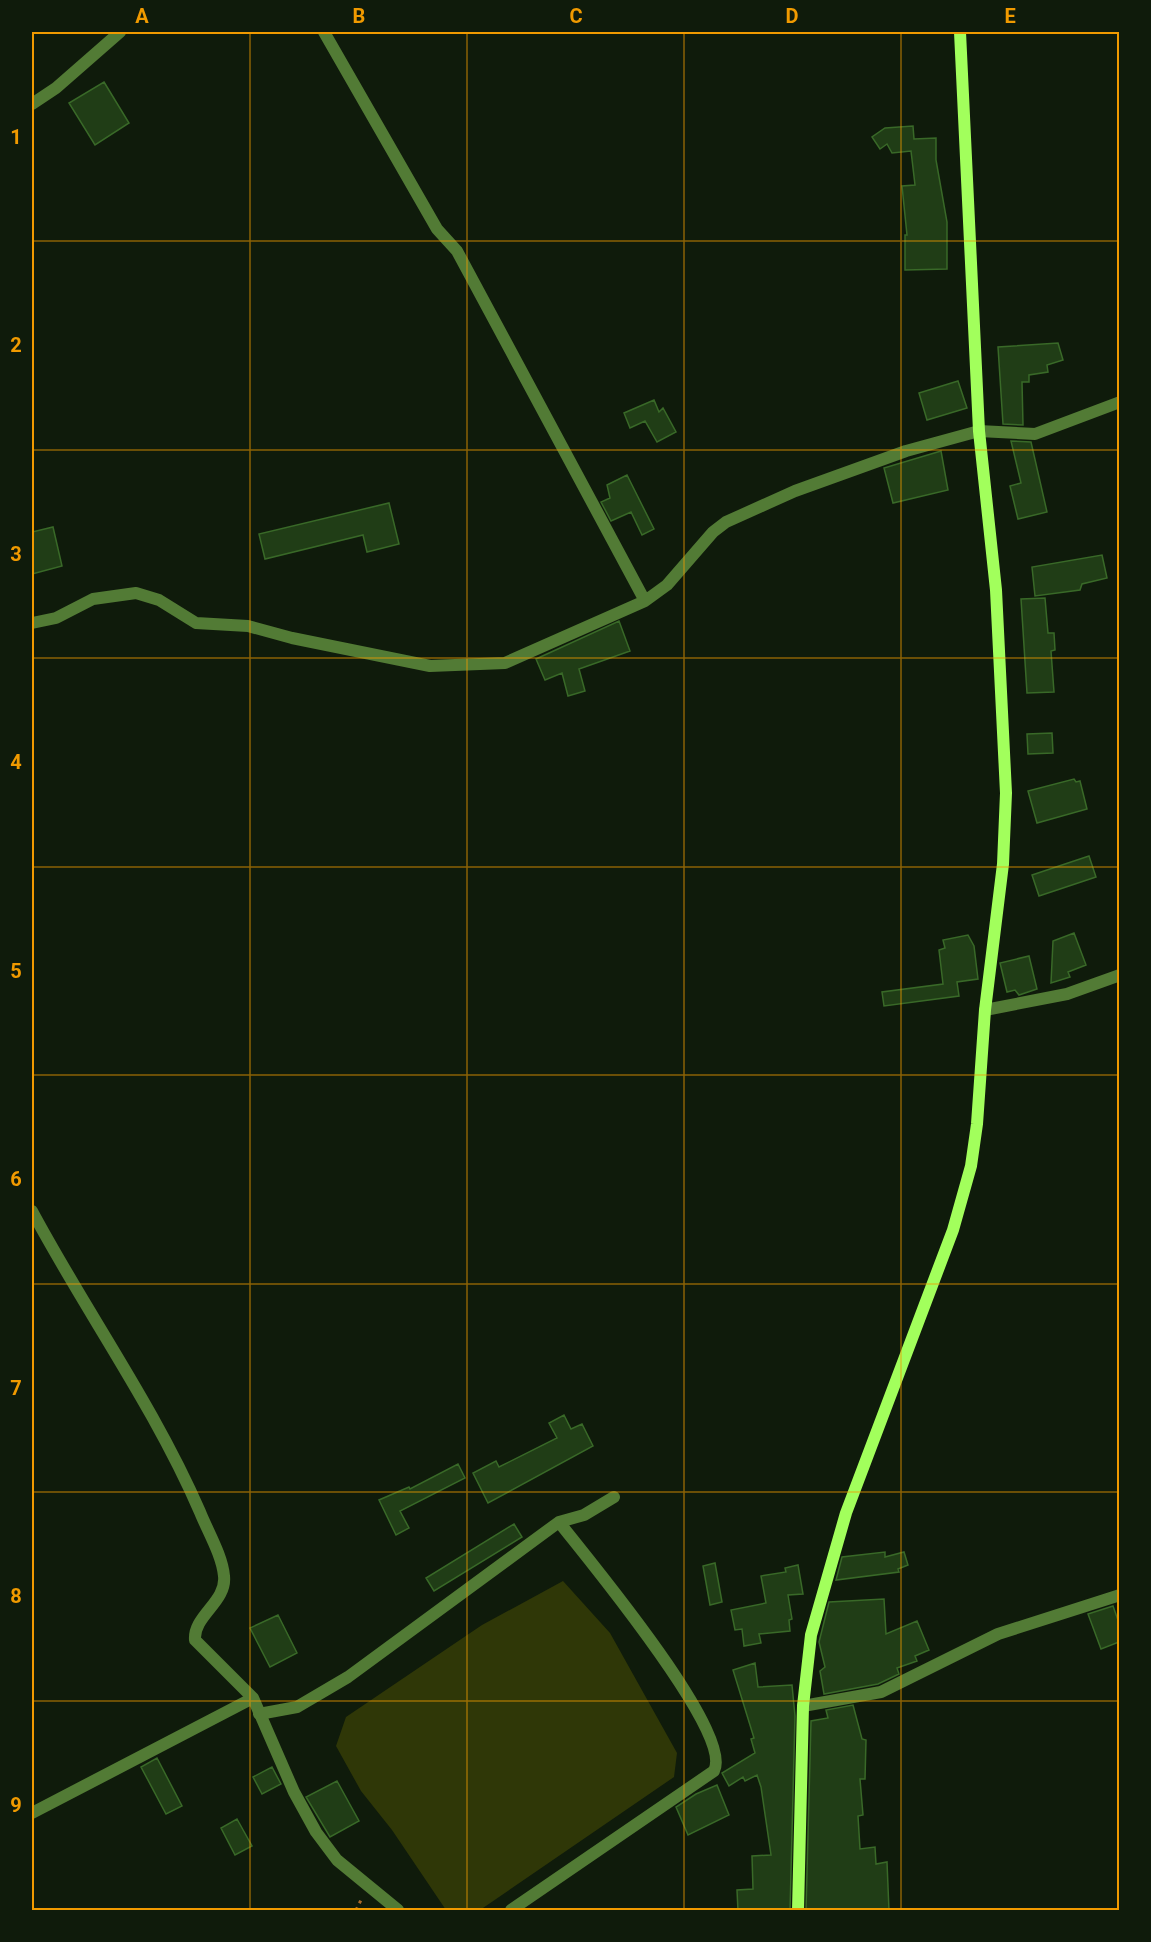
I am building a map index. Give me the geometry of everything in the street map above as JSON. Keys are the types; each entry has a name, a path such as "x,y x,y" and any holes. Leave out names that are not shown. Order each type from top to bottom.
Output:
{"street":[{"path":"32,115 35,103 120,32"},
{"path":"324,32 436,230 457,251 645,601"},
{"path":"798,1911 803,1706 811,1635 846,1513 949,1242 966,1185 977,1124 985,1010 1003,864 1006,793 996,590 979,431 960,32"},
{"path":"32,623 56,618 93,599 136,592 159,600 196,623 248,626 292,638 430,666 505,663 645,601 667,585 713,532 726,522 817,483 906,451 979,431 1035,434 1119,402"},
{"path":"985,1010 1067,994 1119,975"},
{"path":"32,1211 131,1380 185,1478 223,1568 224,1587 195,1633 195,1640 253,1698 294,1792 316,1832 337,1860 398,1911"},
{"path":"259,1714 297,1707 348,1677 559,1522 584,1515 614,1497"},
{"path":"511,1911 714,1771 716,1767 716,1756 707,1728 687,1692 559,1522"},
{"path":"803,1706 881,1692 998,1634 1119,1596"},
{"path":"32,1813 253,1698"}],"shaded area":[{"path":"563,1581 610,1633 677,1753 674,1777 480,1910 446,1910 392,1830 361,1791 336,1746 346,1717 482,1625"}],"building":[{"path":"104,82 129,123 95,145 69,103"},
{"path":"913,126 914,139 936,138 936,160 947,222 947,269 905,270 905,235 907,235 902,186 915,185 911,151 892,153 887,144 880,149 872,137 885,128"},
{"path":"1058,343 1063,360 1047,365 1048,372 1029,375 1029,382 1022,382 1023,425 1003,424 998,347"},
{"path":"958,381 967,408 927,420 919,393"},
{"path":"654,400 659,412 663,408 676,432 657,442 645,421 630,428 624,413"},
{"path":"1011,441 1031,442 1047,512 1018,519 1010,486 1021,483"},
{"path":"941,451 948,490 893,503 884,468"},
{"path":"627,475 654,529 642,535 631,512 611,521 601,502 610,498 607,485"},
{"path":"389,503 399,544 367,552 363,535 265,559 259,534"},
{"path":"53,527 62,566 32,574 32,532"},
{"path":"1102,555 1107,578 1082,584 1080,590 1035,596 1032,567"},
{"path":"1045,598 1048,633 1054,633 1055,650 1051,651 1054,692 1027,693 1021,599"},
{"path":"619,621 630,651 579,669 585,691 568,696 562,673 545,680 536,659"},
{"path":"1052,733 1053,753 1028,754 1027,734"},
{"path":"1074,779 1076,782 1080,781 1087,809 1037,823 1028,791"},
{"path":"1089,856 1096,877 1039,896 1032,875"},
{"path":"1074,933 1086,965 1068,972 1070,977 1051,983 1053,941"},
{"path":"968,935 974,946 978,979 957,982 959,996 884,1006 882,992 943,984 939,950 945,948 943,940"},
{"path":"1029,956 1037,989 1019,995 1015,990 1007,992 1000,963"},
{"path":"564,1415 571,1429 582,1424 593,1446 488,1503 473,1473 496,1461 499,1467 557,1438 549,1423"},
{"path":"458,1464 465,1478 400,1511 409,1528 396,1535 379,1500 409,1487 410,1489"},
{"path":"514,1524 522,1537 434,1591 426,1578"},
{"path":"885,1552 885,1557 904,1552 908,1565 898,1569 899,1572 836,1580 842,1557"},
{"path":"715,1563 722,1602 710,1605 703,1566"},
{"path":"798,1565 803,1594 788,1595 792,1619 789,1620 790,1631 759,1634 761,1643 744,1646 742,1629 735,1630 731,1610 766,1603 761,1576 786,1572 785,1568"},
{"path":"884,1599 886,1634 917,1621 929,1650 915,1656 917,1661 897,1668 899,1674 878,1684 824,1694 820,1671 825,1667 819,1642 829,1602"},
{"path":"1113,1606 1119,1623 1119,1642 1101,1649 1088,1614"},
{"path":"278,1615 297,1653 270,1667 250,1628"},
{"path":"755,1663 758,1687 792,1685 795,1716 790,1911 738,1911 737,1890 753,1889 752,1856 771,1855 761,1787 757,1775 745,1781 743,1777 729,1786 722,1773 755,1753 751,1739 754,1738 733,1670"},
{"path":"853,1705 862,1739 866,1740 865,1779 860,1779 863,1815 858,1816 860,1849 875,1847 876,1864 887,1862 889,1911 806,1911 811,1721 828,1718 826,1710"},
{"path":"157,1758 182,1806 166,1814 141,1767"},
{"path":"272,1767 281,1784 262,1794 253,1777"},
{"path":"337,1781 359,1821 330,1837 306,1797"},
{"path":"717,1785 729,1815 688,1835 676,1807 696,1794"},
{"path":"237,1819 252,1846 235,1855 221,1828"}]}
